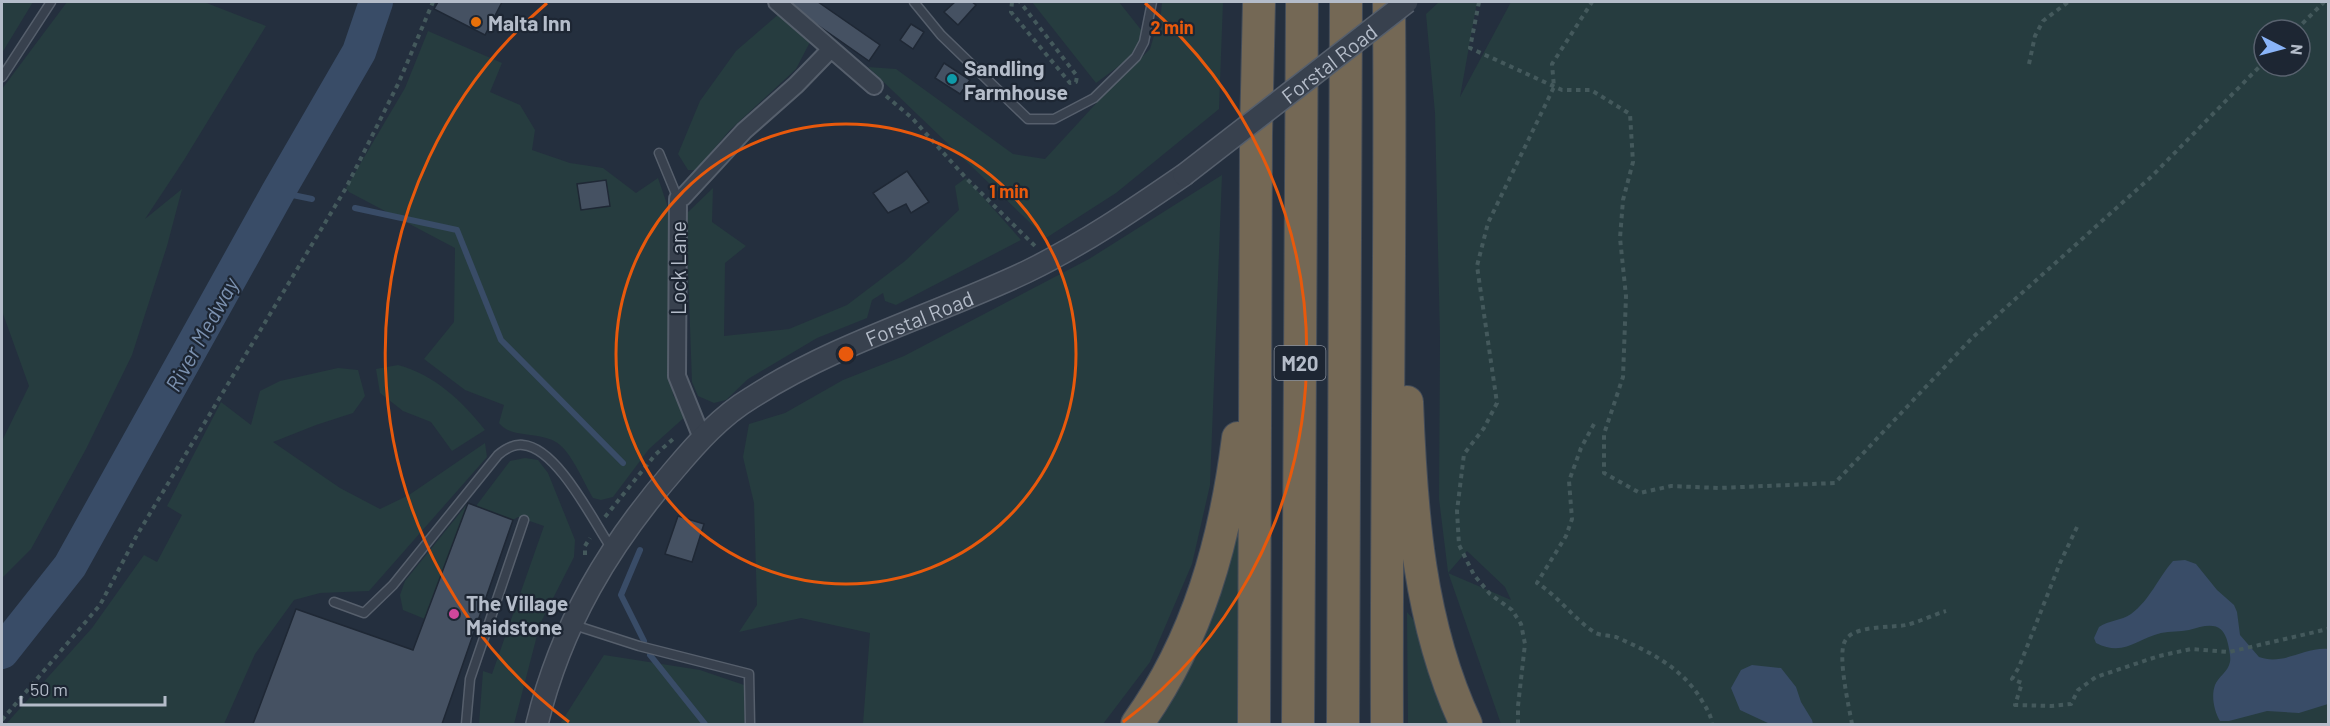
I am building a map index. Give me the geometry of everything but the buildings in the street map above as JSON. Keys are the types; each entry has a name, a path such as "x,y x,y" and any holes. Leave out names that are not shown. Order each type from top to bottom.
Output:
{"highway":[{"name":"M20","path":"1254,724 1256,135 1260,2"},
{"name":"M20","path":"1298,724 1302,2"},
{"name":"M20","path":"1342,724 1346,2"},
{"path":"1387,724 1389,2"},
{"name":"M20","path":"1137,724 1169,675 1186,642 1212,571 1225,523 1238,434 1244,299 1256,135"},
{"path":"1390,165 1406,352 1409,455 1418,550 1432,628 1452,691 1466,724"}],"street":[{"path":"777,2 874,86"},
{"name":"Forstal Road","path":"537,724 558,653 570,624 612,550 698,429 749,398 813,364 886,330 989,288 1083,242 1184,175 1407,2"},
{"name":"Lock Lane","path":"698,429 676,376 678,199 683,197 744,131 796,85 830,50"}],"lane":[{"path":"2,77 51,2"},
{"path":"914,2 941,35 1028,119 1054,119 1094,98 1136,57 1144,42 1152,2"},
{"path":"659,153 678,199"},
{"path":"334,602 364,613 393,585 498,454 514,446 531,447 543,453 558,467 612,550"},
{"path":"466,724 470,679 524,520"},
{"path":"570,624 639,646 749,674 750,724"}],"path":[{"path":"2,720 100,605 137,535 346,188 399,82 433,2"},
{"path":"1012,2 1011,12 1070,83 1076,81 1077,76 1020,2"},
{"path":"1479,2 1470,48 1562,90 1591,90 1630,114 1633,162 1623,200 1620,238 1626,296 1623,377 1604,434 1604,473 1640,493 1671,486 1719,488 1835,483 1972,338 2152,176 2252,74"},
{"path":"1518,724 1525,644 1521,624 1512,610 1490,594 1474,575 1459,545 1457,511 1464,454 1484,428 1497,404 1477,266 1488,223 1554,87 1552,64 1592,2"},
{"path":"2029,64 2035,36 2043,21 2068,2"},
{"path":"2308,18 2324,2"},
{"path":"874,86 912,118 966,178 1050,260"},
{"path":"1593,424 1569,481 1572,519 1566,536 1537,583 1595,633 1611,636 1648,651 1678,671 1698,694 1711,716 1712,724"},
{"path":"597,528 656,454 698,429"},
{"path":"2077,527 2012,680 2022,683 2015,705 2071,704 2078,690 2096,677 2159,656 2191,649 2229,652 2328,629"},
{"path":"1851,724 1843,667 1842,648 1845,639 1851,633 1876,627 1907,625 1946,611"}],"green space":[{"path":"2,2 33,2 2,53"},
{"path":"67,2 204,2 266,26 145,219 182,189 167,246 132,355 86,449 31,549 2,578 2,441 29,386 2,311 2,89"},
{"path":"1032,2 1119,2 1142,31 1134,55 1096,83"},
{"path":"1162,2 1223,2 1219,109 1116,193 1046,238 868,67 896,69 1013,154 1045,159 1150,49"},
{"path":"1439,2 1477,2 1460,97 1511,2 2328,2 2328,724 1501,724 1448,573 1439,499 1440,339 1435,113 1426,14","holes":["1467,551 1505,587 1511,600 1448,573"]},
{"path":"780,13 796,24 810,42 796,69 730,130 696,170 688,170 678,154 700,101 736,51"},
{"path":"428,31 502,63 490,92 520,105 535,130 532,150 570,163 603,168 636,193 658,178 671,216 673,395 687,415 649,449 613,497 601,500 593,498 574,463 560,445 553,440 505,428 499,423 504,405 465,390 424,359 454,322 455,248 349,192 346,188 405,88","holes":["606,180 610,206 581,210 577,184"]},
{"path":"1222,175 1210,485 1192,564 1150,662 1103,724 863,724 870,633 801,618 739,632 757,605 754,503 743,457 749,424 785,413 843,380 904,356 1089,259"},
{"path":"966,178 1021,240 896,305 885,301 883,293 872,300 867,318 817,338 748,379 726,400 714,403 698,396 692,382 686,214 713,188 712,222 746,246 725,263 724,336 789,329 847,305 905,261 959,210 955,186"},
{"path":"398,365 424,375 447,390 485,430 452,451 431,422 403,411 380,393 376,369"},
{"path":"338,368 358,370 365,396 353,413 273,442 340,488 380,509 409,495 485,443 487,457 369,591 320,593 294,600 255,654 224,724 6,724 92,628 144,555 157,562 182,515 167,506 221,402 251,425 260,391 280,381"},
{"path":"525,458 538,460 548,473 575,540 574,557 540,624 514,724 479,724 483,671 492,674 544,526 518,517 513,520 476,506 510,461"},
{"path":"1242,500 1240,724 1154,724 1213,616"},
{"path":"468,503 425,619 403,610 400,595 405,581"},
{"path":"1407,612 1417,624 1459,724 1408,724"},
{"path":"604,655 700,670 744,685 745,724 560,724"}],"water":[{"path":"2185,560 2196,564 2217,590 2234,605 2240,635 2259,657 2277,659 2328,649 2328,704 2299,713 2267,711 2229,721 2220,721 2216,713 2213,694 2216,682 2229,666 2230,658 2226,636 2213,626 2161,633 2122,648 2106,647 2096,643 2094,638 2099,627 2131,614 2149,596 2173,561"},
{"path":"1752,665 1781,668 1796,687 1813,724 1770,724 1740,710 1731,688 1741,670"}],"waterway":[{"name":"River Medway","path":"2,652 70,566 278,192 359,52 376,2"},
{"path":"278,192 312,199"},
{"path":"355,208 457,230 501,340 623,463"},
{"path":"640,550 621,595 644,641"},
{"path":"650,655 705,724"}],"place":[{"name":"Malta Inn","path":"476,22"},
{"name":"Sandling Farmhouse","path":"952,79"},
{"name":"The Village Maidstone","path":"454,614"}]}
